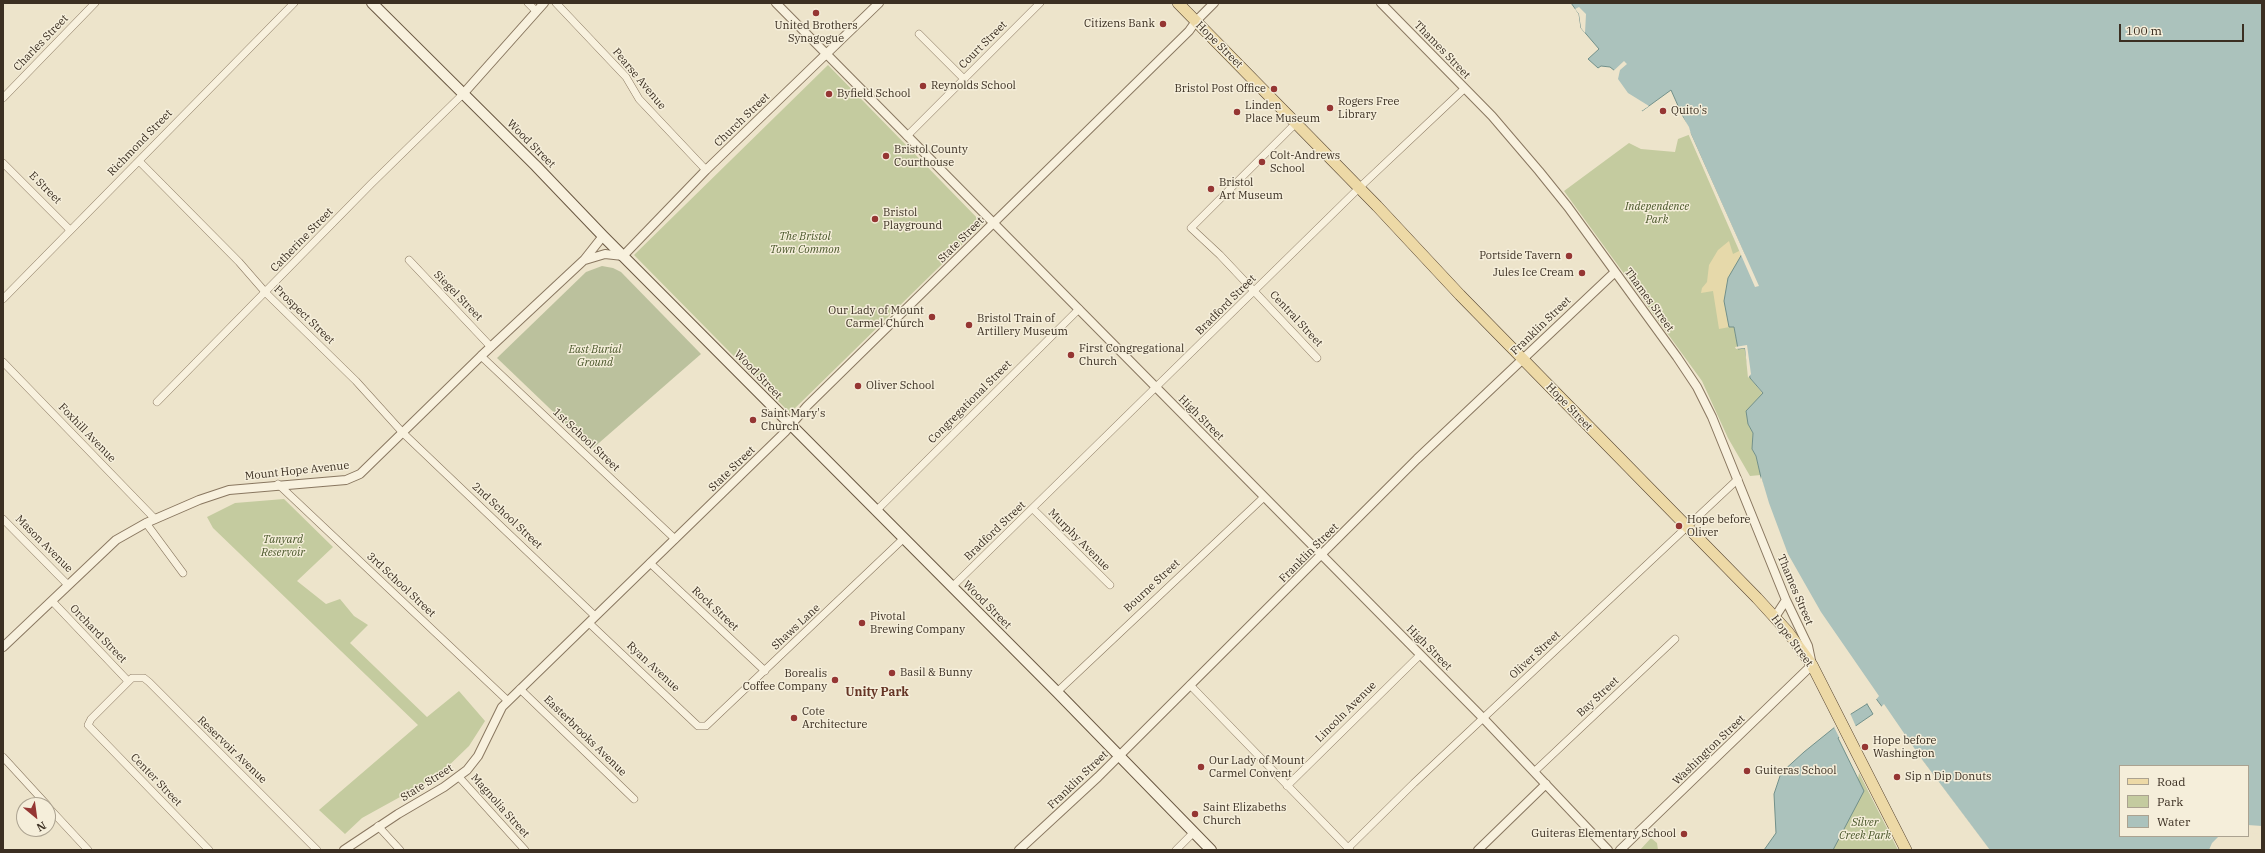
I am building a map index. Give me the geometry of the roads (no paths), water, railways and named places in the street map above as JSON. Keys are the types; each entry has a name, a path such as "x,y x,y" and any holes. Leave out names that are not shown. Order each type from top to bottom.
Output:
{"main road":[{"name":"Wood Street","path":"372,3 536,166 603,236 876,512 1057,692 1211,850"},
{"name":"Hope Street","path":"1178,3 1359,188 1686,528 1775,617 1812,665 1906,850"}],"street":[{"name":"Charles Street","path":"3,98 95,3"},
{"name":"Richmond Street","path":"3,299 294,3"},
{"path":"528,3 536,11"},
{"path":"463,94 544,3"},
{"name":"Pearse Avenue","path":"556,3 626,77 639,99 706,170"},
{"name":"High Street","path":"776,3 1483,718 1535,771 1608,850"},
{"name":"Church Street","path":"623,256 706,170 879,3"},
{"name":"Court Street","path":"907,136 1040,3"},
{"name":"State Street","path":"344,850 378,826 459,777 474,762 498,713 520,689 791,426 807,406 1189,31 1196,21 1214,3"},
{"name":"Thames Street","path":"1381,3 1492,116 1539,171 1568,207 1677,357 1697,387 1712,417 1738,478 1786,600 1808,646 1812,665"},
{"path":"919,34 964,79"},
{"name":"Bradford Street","path":"952,588 1359,188 1464,89"},
{"name":"Catherine Street","path":"157,402 463,94"},
{"name":"Central Street","path":"1295,124 1191,228 1255,291 1316,358"},
{"name":"Prospect Street","path":"138,161 239,262 266,293 356,381 403,433"},
{"name":"E Street","path":"3,162 70,230"},
{"name":"Mount Hope Avenue","path":"3,647 116,540 146,523 223,492 278,484 346,480 355,477 365,470 481,356 584,260 603,236"},
{"name":"Mount Hope Avenue","path":"584,260 605,254 623,256"},
{"name":"Siegel Street","path":"409,260 491,347"},
{"name":"Franklin Street","path":"1019,850 1118,756 1322,556 1417,460 1614,272"},
{"name":"Congregational Street","path":"876,512 1079,309"},
{"name":"1st School Street","path":"481,356 675,539"},
{"name":"Foxhill Avenue","path":"3,362 155,519"},
{"name":"2nd School Street","path":"403,433 596,616"},
{"name":"Oliver Street","path":"1349,849 1483,718 1738,478"},
{"name":"3rd School Street","path":"278,484 508,702"},
{"name":"Bourne Street","path":"1057,692 1264,497"},
{"name":"Murphy Avenue","path":"1033,510 1110,585"},
{"name":"Mason Avenue","path":"3,519 68,585"},
{"path":"146,523 183,573"},
{"name":"Shaws Lane","path":"702,727 710,725 903,539"},
{"name":"Rock Street","path":"650,563 765,671"},
{"path":"1775,617 1786,600"},
{"name":"Orchard Street","path":"52,601 128,681"},
{"name":"Ryan Avenue","path":"589,623 698,726 702,727"},
{"name":"Bay Street","path":"1535,771 1675,639"},
{"name":"Lincoln Avenue","path":"1288,786 1420,655"},
{"name":"Washington Street","path":"1620,850 1812,665"},
{"name":"Reservoir Avenue","path":"128,681 136,677 144,678 149,682 317,850"},
{"name":"Center Street","path":"128,681 91,719 89,725 90,729 209,850"},
{"path":"1190,685 1349,849"},
{"name":"Easterbrooks Avenue","path":"520,689 634,799"},
{"path":"3,757 39,797"},
{"name":"Magnolia Street","path":"459,777 525,850"},
{"path":"1478,850 1546,784"},
{"path":"56,816 88,850"},
{"path":"378,826 400,850"},
{"path":"1176,850 1194,832"}],"water":[{"path":"1571,3 2262,3 2262,831 2249,832 2249,765 2119,765 2119,837 2226,837 2218,842 2214,850 1989,850 1839,649 1783,551 1768,508 1756,456 1752,449 1753,433 1748,424 1746,411 1763,393 1750,378 1745,348 1738,349 1734,327 1729,327 1724,301 1728,278 1742,254 1744,254 1671,90 1642,111 1610,75 1615,71 1610,67 1601,66 1598,68 1588,59 1599,49 1581,28 1579,14"},
{"path":"1867,704 1873,714 1838,738 1864,791 1833,850 1764,850 1776,833 1774,794 1781,773 1804,752 1851,714"}],"place":[{"name":"United Brothers Synagogue","path":"816,13"},
{"name":"Citizens Bank","path":"1163,24"},
{"name":"Reynolds School","path":"923,86"},
{"name":"Bristol Post Office","path":"1274,89"},
{"name":"Byfield School","path":"829,94"},
{"name":"Rogers Free Library","path":"1330,108"},
{"name":"Quito's","path":"1663,111"},
{"name":"Linden Place Museum","path":"1237,112"},
{"name":"Bristol County Courthouse","path":"886,156"},
{"name":"Colt-Andrews School","path":"1262,162"},
{"name":"Bristol Art Museum","path":"1211,189"},
{"name":"Bristol Playground","path":"875,219"},
{"name":"Portside Tavern","path":"1569,256"},
{"name":"Jules Ice Cream","path":"1582,273"},
{"name":"Our Lady of Mount Carmel Church","path":"932,317"},
{"name":"Bristol Train of Artillery Museum","path":"969,325"},
{"name":"First Congregational Church","path":"1071,355"},
{"name":"Oliver School","path":"858,386"},
{"name":"Saint Mary's Church","path":"753,420"},
{"name":"Hope before Oliver","path":"1679,526"},
{"name":"Pivotal Brewing Company","path":"862,623"},
{"name":"Basil & Bunny","path":"892,673"},
{"name":"Borealis Coffee Company","path":"835,680"},
{"name":"Cote Architecture","path":"794,718"},
{"name":"Hope before Washington","path":"1865,747"},
{"name":"Our Lady of Mount Carmel Convent","path":"1201,767"},
{"name":"Guiteras School","path":"1747,771"},
{"name":"Sip n Dip Donuts","path":"1897,777"},
{"name":"Saint Elizabeths Church","path":"1195,814"},
{"name":"Guiteras Elementary School","path":"1684,834"}],"district":[{"name":"Unity Park","path":"877,693"}],"park label":[{"name":"Independence Park","path":"1657,213"},
{"name":"The Bristol Town Common","path":"805,243"},
{"name":"East Burial Ground","path":"595,356"},
{"name":"Tanyard Reservoir","path":"283,546"},
{"name":"Silver Creek Park","path":"1865,829"}]}
